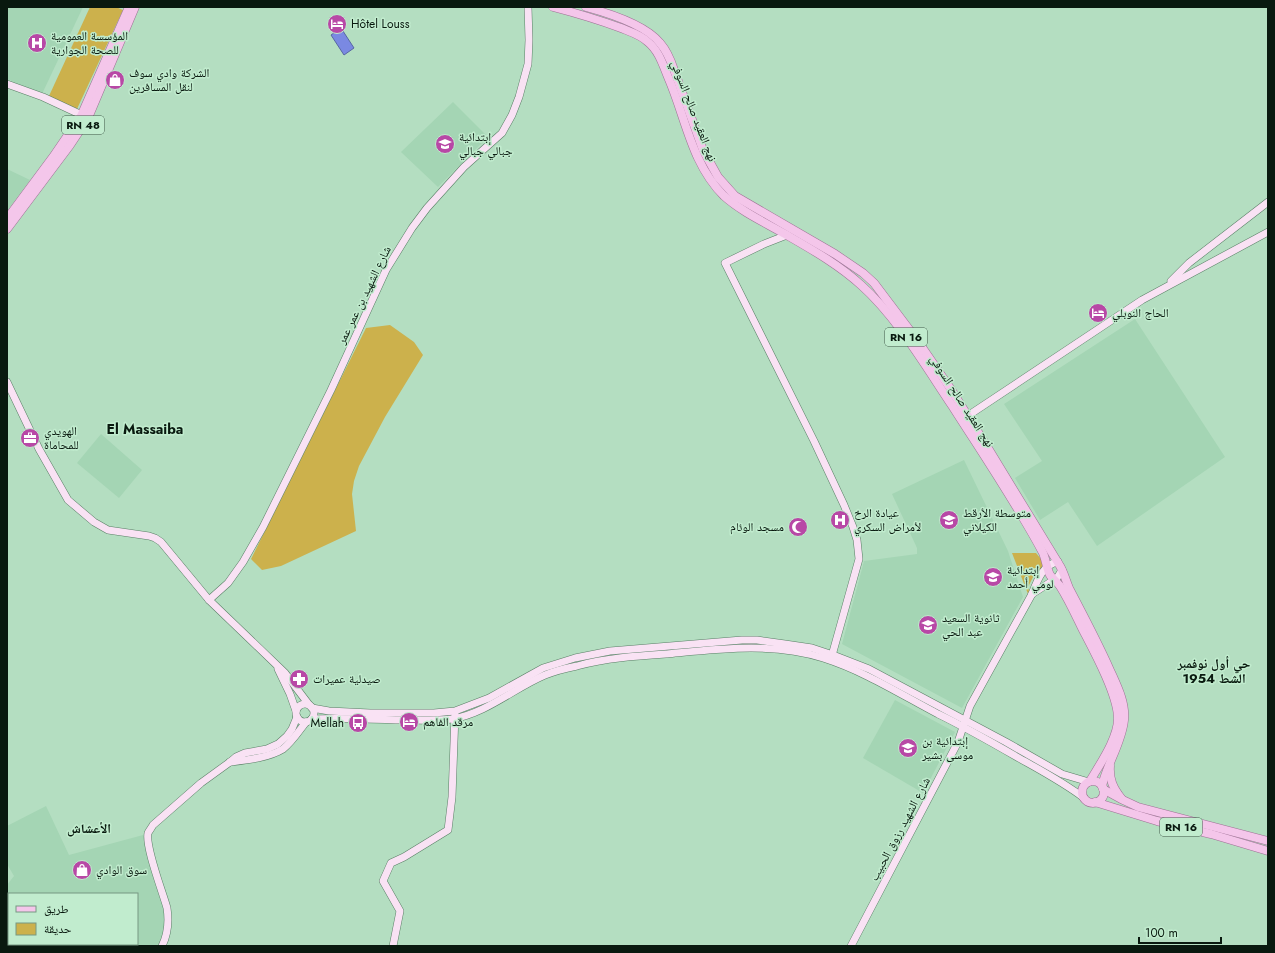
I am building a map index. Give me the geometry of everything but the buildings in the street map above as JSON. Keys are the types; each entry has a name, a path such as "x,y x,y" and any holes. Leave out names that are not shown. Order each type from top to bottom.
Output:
{"main road":[{"name":"نهج العقيد صالح السوفي","path":"553,7 604,22 641,36 648,41 658,54 671,82 693,148 707,175 724,196 747,214 788,235 833,263 862,285 883,308 905,336 965,418 1039,545 1050,574 1062,590 1090,644 1117,706 1118,719 1112,740 1108,750 1089,782"},
{"name":"نهج العقيد صالح السوفي","path":"586,7 605,12 646,30 660,43 670,60 703,150 718,177 730,191 809,238 863,273 874,283 917,340 965,418 1058,562 1119,691 1123,705 1124,718 1122,730 1111,759 1103,788"},
{"name":"RN 48","path":"7,229 70,145 84,117 131,8"},
{"name":"RN 48","path":"7,219 53,156 84,117"},
{"path":"862,285 863,273"},
{"path":"869,292 874,283"},
{"path":"1111,759 1110,767 1112,784 1122,800"},
{"path":"1089,782 1097,782 1103,788 1103,796 1098,801 1089,802 1084,798 1082,791 1089,782"},
{"name":"RN 16","path":"1103,788 1122,800 1138,807 1268,841"},
{"name":"RN 16","path":"1095,802 1157,821 1210,834 1268,851"}],"street":[{"name":"شارع الشهيد بن عمر عمر","path":"209,600 228,583 243,562 263,527 331,390 386,270 412,228 427,208 464,167 497,139 512,115 519,97 528,64 528,7"},
{"path":"7,84 43,98 84,117"},
{"path":"1169,284 1189,263 1268,202"},
{"path":"965,418 1142,300 1169,284 1268,232"},
{"path":"788,235 764,244 725,263 814,441 844,504 857,540 858,559 832,658"},
{"path":"7,382 39,449 68,500 94,522 108,530 155,538 161,542 209,600 274,662 311,707 314,713 309,721 283,749 268,755 230,762"},
{"path":"1048,566 1058,562"},
{"name":"شارع الشهيد رزوق الحبيب","path":"851,946 958,742 970,706 1032,594 1037,582 1048,566"},
{"path":"1032,594 1054,579 1062,570"},
{"path":"274,662 290,694 301,721 332,718 366,720 434,720 455,715 543,668 593,654 750,640 812,648 832,658 869,669 965,724 1058,780 1084,798"},
{"path":"162,946 165,940 168,916 151,854 148,833 153,825 200,783 230,762 236,756 267,749 278,744 292,729 302,705 336,712 434,713 455,715"},
{"path":"393,946 400,911 383,881 391,863 404,857 448,830 452,797 455,715"},
{"path":"965,724 1062,774 1089,782"}],"shaded area":[{"name":"المؤسسة العمومية للصحة الجوارية","path":"7,7 83,7 42,94 7,79"},
{"name":"إبتدائية جبالي جبالي","path":"453,102 488,137 438,187 401,152"},
{"path":"7,169 30,180 7,211"},
{"path":"1135,319 1225,457 1097,546 1068,502 1040,520 1015,478 1042,461 1004,404"},
{"path":"101,434 142,470 119,498 77,463"},
{"name":"ثانوية السعيد عبد الحي","path":"964,460 1008,551 1023,597 962,708 842,644 864,561 917,554 917,548 892,494"},
{"name":"إبتدائية بن موسى بشير","path":"895,700 955,732 923,793 863,758"},
{"name":"سوق الوادي","path":"46,806 69,855 143,835 165,903 168,923 162,946 7,946 7,885 14,876 7,864 7,826"}],"green space":[{"path":"90,7 116,7 123,10 77,109 49,96"},
{"path":"390,325 414,342 423,355 385,417 359,466 354,481 352,494 356,531 281,566 262,570 251,559 366,328"},
{"path":"1012,553 1036,553 1041,559 1043,566 1038,574 1034,575 1028,587 1028,594"}],"water":[{"path":"341,28 354,48 344,55 331,35"}],"place":[{"name":"Hôtel Louss","path":"337,24"},
{"name":"المؤسسة العمومية للصحة الجوارية","path":"37,43"},
{"name":"الشركة وادي سوف لنقل المسافرين","path":"115,80"},
{"name":"إبتدائية جبالي جبالي","path":"445,144"},
{"name":"الحاج النوبلي","path":"1098,313"},
{"name":"الهويدي للمحاماة","path":"30,438"},
{"name":"عيادة الرخ لأمراض السكري","path":"840,520"},
{"name":"متوسطة الأرقط الكيلاني","path":"949,520"},
{"name":"مسجد الوئام","path":"798,527"},
{"name":"إبتدائية لومي أحمد","path":"993,577"},
{"name":"ثانوية السعيد عبد الحي","path":"928,625"},
{"name":"صيدلية عميرات","path":"299,679"},
{"name":"مرقد الفاهم","path":"409,722"},
{"name":"Mellah","path":"358,723"},
{"name":"إبتدائية بن موسى بشير","path":"908,748"},
{"name":"سوق الوادي","path":"82,870"}],"district":[{"name":"El Massaiba","path":"145,429"},
{"name":"حي أول نوفمبر 1954 الشط","path":"1214,670"},
{"name":"الأعشاش","path":"89,828"}]}
